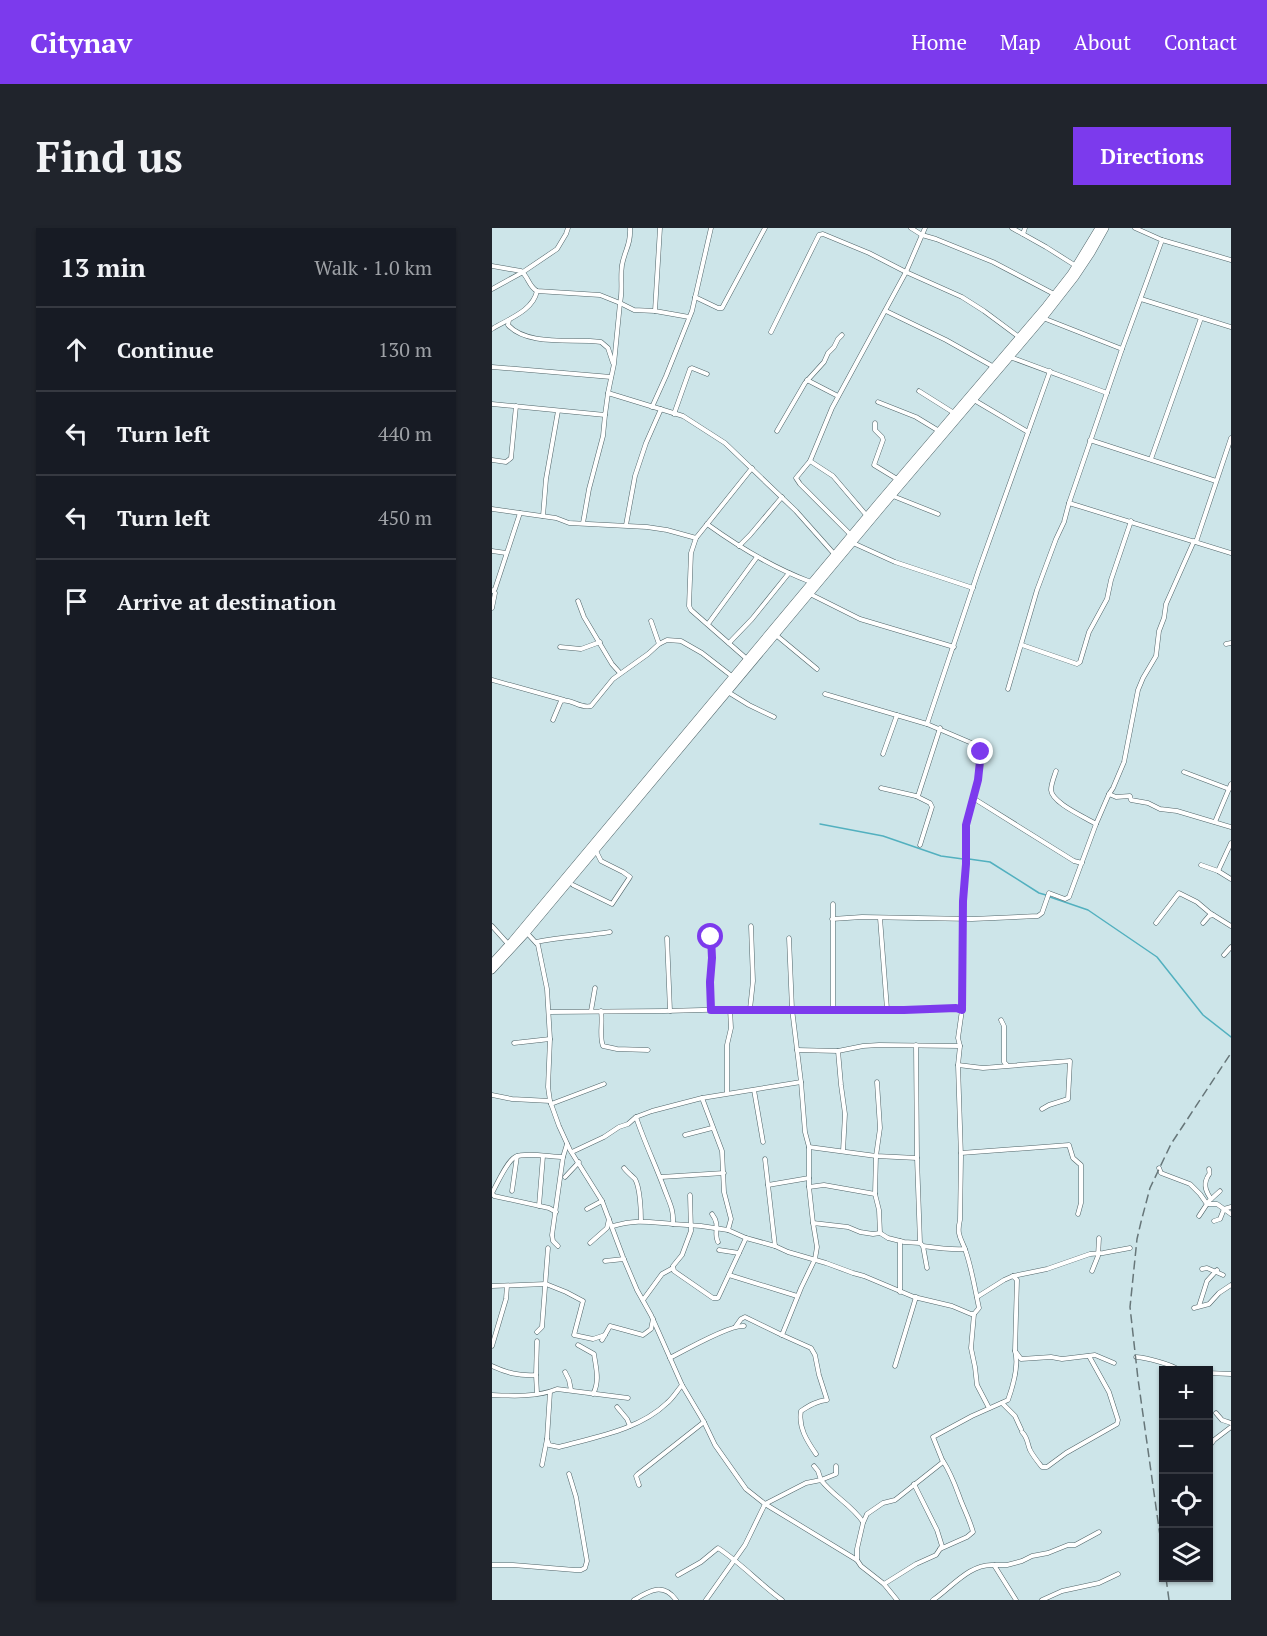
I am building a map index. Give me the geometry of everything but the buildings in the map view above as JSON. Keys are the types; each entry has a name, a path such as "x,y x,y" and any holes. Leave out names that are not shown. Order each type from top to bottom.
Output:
{"main road":[{"path":"852,539 867,516 1055,294 1076,266 1099,228"},
{"path":"492,970 527,932 810,594 852,539 892,496 1043,318 1075,277 1105,228"},
{"path":"492,963 813,582 837,557"}],"street":[{"path":"492,289 557,249 568,228"},
{"path":"583,523 603,436 614,364 621,267 631,240 630,228"},
{"path":"655,311 660,228"},
{"path":"652,407 690,317 711,228"},
{"path":"695,297 722,308 765,228"},
{"path":"911,228 922,235 993,262 1055,294"},
{"path":"925,228 906,272 825,424 810,461 796,480 852,539 895,562 973,588"},
{"path":"1012,228 1076,266"},
{"path":"1023,234 1025,228"},
{"path":"1135,228 1162,240 1231,260"},
{"path":"771,332 819,235 823,234 832,236 962,297 984,310 1019,337"},
{"path":"1008,689 1037,590 1056,539 1065,522 1068,503 1162,240"},
{"path":"492,266 518,269 523,272 531,286 537,291 600,295 634,310 690,317"},
{"path":"517,275 526,278"},
{"path":"492,329 519,314 534,300 537,291"},
{"path":"1141,299 1231,327"},
{"path":"885,311 946,340 994,367"},
{"path":"1043,318 1122,349"},
{"path":"1151,459 1201,318"},
{"path":"509,320 509,327 516,332 530,336 601,342 608,348 614,364"},
{"path":"777,431 807,380 824,362 828,352 842,335"},
{"path":"1010,357 1107,393"},
{"path":"492,367 611,377"},
{"path":"674,414 690,369 707,374"},
{"path":"927,724 1050,371"},
{"path":"807,380 839,396"},
{"path":"919,392 954,413"},
{"path":"608,393 689,419 725,443 796,511 837,557"},
{"path":"973,399 1028,432"},
{"path":"878,402 916,417 939,431"},
{"path":"492,404 605,416"},
{"path":"492,460 506,462 510,458 516,406"},
{"path":"626,525 635,476 646,443 661,410"},
{"path":"543,516 546,479 558,411"},
{"path":"875,423 875,430 883,440 874,465 898,480"},
{"path":"832,919 1038,916 1042,913 1049,893 1067,899 1069,897 1108,794 1113,789 1124,762 1138,690 1155,656 1158,631 1164,618 1166,604 1195,542 1231,438"},
{"path":"1090,440 1216,481"},
{"path":"810,461 833,476 867,516"},
{"path":"747,660 689,606 690,561 696,538 752,468"},
{"path":"892,496 938,514"},
{"path":"739,546 782,497"},
{"path":"1068,503 1231,553"},
{"path":"492,509 543,516 569,523 626,525 667,530 696,538"},
{"path":"492,608 493,592 520,513"},
{"path":"1022,645 1077,664 1080,662 1089,632 1107,599 1131,521"},
{"path":"707,524 757,556 789,573 813,582"},
{"path":"492,551 507,553"},
{"path":"708,624 757,556"},
{"path":"729,643 752,619 789,573"},
{"path":"810,594 860,619 954,647"},
{"path":"578,601 584,617 612,664 620,673"},
{"path":"651,621 659,644"},
{"path":"775,635 817,669"},
{"path":"493,681 564,700 581,707 591,706 606,685 667,640 681,641 702,653 733,677"},
{"path":"560,647 581,649 600,642"},
{"path":"728,692 774,717"},
{"path":"825,694 940,728 981,747 980,766 966,825 966,864 963,887 962,1010 958,1038 961,1153 958,1228 959,1236 966,1249 979,1308 974,1314 971,1348 977,1385 989,1408"},
{"path":"553,720 560,702 564,700"},
{"path":"883,754 897,715"},
{"path":"916,796 940,728"},
{"path":"1056,771 1051,790 1054,797 1096,824"},
{"path":"1184,772 1229,789"},
{"path":"1215,822 1231,784"},
{"path":"881,789 916,796 930,803 932,807 920,844"},
{"path":"1108,794 1116,797 1130,796 1131,800 1148,803 1160,809 1177,811 1231,827"},
{"path":"973,798 1074,861 1082,863"},
{"path":"1218,871 1231,843"},
{"path":"573,885 612,904 630,877 601,861 595,850"},
{"path":"1201,865 1231,879"},
{"path":"1156,923 1179,893 1197,902 1231,926"},
{"path":"833,904 833,1010"},
{"path":"1203,923 1213,915"},
{"path":"880,918 887,1009"},
{"path":"492,926 509,945"},
{"path":"750,1009 753,981 751,926"},
{"path":"711,927 711,1010"},
{"path":"527,932 538,945 547,989 550,1039 548,1087 559,1126 602,1201 624,1260 653,1318 682,1385 715,1445 746,1489 765,1504 857,1560 861,1566 884,1584 896,1599"},
{"path":"536,942 610,932"},
{"path":"667,938 670,1011"},
{"path":"782,1335 815,1259 817,1247 809,1187 809,1147 805,1132 792,1009 789,938"},
{"path":"1224,955 1231,946"},
{"path":"591,1011 595,988"},
{"path":"549,1012 730,1009 920,1010 956,1008 962,1010"},
{"path":"727,1093 730,1009"},
{"path":"601,1011 603,1046 648,1050"},
{"path":"1001,1020 1004,1026 1004,1062 1007,1066"},
{"path":"514,1043 550,1039"},
{"path":"916,1045 917,1158 921,1245 927,1268"},
{"path":"797,1050 838,1051 863,1046 960,1046"},
{"path":"838,1051 845,1114 843,1150"},
{"path":"958,1065 974,1068 1070,1061 1068,1100 1042,1109"},
{"path":"572,1152 628,1124 636,1117 652,1111 727,1093 801,1082"},
{"path":"877,1083 880,1128 876,1156 875,1194 879,1210 880,1233"},
{"path":"492,1095 551,1103 604,1084"},
{"path":"754,1090 763,1142"},
{"path":"702,1098 722,1151 724,1192 731,1219 728,1230"},
{"path":"636,1117 674,1212 673,1224"},
{"path":"685,1136 712,1128"},
{"path":"558,1246 552,1235 563,1158 568,1143"},
{"path":"961,1153 1069,1145 1073,1158 1081,1165 1081,1203 1078,1214"},
{"path":"809,1147 876,1156 917,1158"},
{"path":"556,1212 549,1208 492,1195 509,1163 517,1156 563,1158"},
{"path":"512,1191 517,1156"},
{"path":"539,1206 543,1156"},
{"path":"765,1159 775,1246"},
{"path":"565,1177 579,1162"},
{"path":"624,1168 635,1180 641,1208 641,1221"},
{"path":"1159,1168 1161,1173 1190,1184 1207,1204"},
{"path":"1209,1169 1206,1193 1210,1199"},
{"path":"661,1177 724,1173"},
{"path":"768,1185 809,1178"},
{"path":"809,1187 824,1185 875,1194"},
{"path":"1199,1216 1210,1199 1220,1191"},
{"path":"643,1300 662,1274 673,1268 682,1255 692,1226 690,1195"},
{"path":"587,1209 602,1201"},
{"path":"1207,1204 1217,1204 1231,1214"},
{"path":"1224,1209 1231,1207"},
{"path":"1214,1221 1220,1219 1224,1209"},
{"path":"712,1214 716,1220 718,1242"},
{"path":"590,1243 607,1228 609,1219"},
{"path":"613,1226 629,1221 641,1221 728,1230 746,1238 864,1276 900,1292 974,1314"},
{"path":"813,1223 848,1227 873,1234 880,1233 900,1241 948,1250 966,1249"},
{"path":"673,1268 718,1298 746,1238"},
{"path":"1092,1271 1098,1253 1099,1238"},
{"path":"900,1241 900,1292"},
{"path":"537,1332 542,1327 548,1248"},
{"path":"977,1297 1013,1276 1047,1269 1090,1254 1130,1248"},
{"path":"719,1250 739,1253"},
{"path":"605,1261 624,1260"},
{"path":"1202,1269 1207,1268 1223,1275"},
{"path":"1216,1271 1207,1281 1196,1307 1209,1304 1231,1285"},
{"path":"729,1275 797,1296"},
{"path":"939,1550 973,1532 956,1485 933,1437 1008,1400 1017,1358 1015,1351 1017,1280 1013,1276"},
{"path":"492,1286 546,1284 566,1292 583,1300 574,1335 593,1339 605,1335"},
{"path":"492,1346 506,1299 507,1286"},
{"path":"895,1366 916,1297"},
{"path":"735,1326 745,1317 766,1329 811,1348 827,1400 812,1403 801,1411 800,1419 802,1430 816,1454"},
{"path":"602,1340 610,1326 643,1335 651,1329 653,1318"},
{"path":"670,1358 735,1326 744,1326"},
{"path":"537,1341 537,1394"},
{"path":"578,1345 594,1354 598,1377 597,1387 593,1394"},
{"path":"1015,1351 1021,1359 1051,1357 1062,1359 1095,1355 1114,1363"},
{"path":"1002,1403 1015,1416 1038,1462 1042,1467 1047,1467 1066,1453 1117,1424 1118,1420 1109,1392 1089,1356"},
{"path":"1136,1357 1172,1366"},
{"path":"492,1366 511,1374 536,1375"},
{"path":"564,1372 571,1390"},
{"path":"1213,1372 1231,1374"},
{"path":"547,1439 549,1445 559,1447 630,1426 659,1411 682,1385"},
{"path":"492,1395 537,1394 557,1389 628,1398"},
{"path":"542,1465 547,1439 549,1392"},
{"path":"617,1407 630,1426"},
{"path":"1213,1442 1231,1425 1216,1413"},
{"path":"639,1485 636,1476 638,1474 704,1422"},
{"path":"857,1560 857,1549 867,1514 883,1503 895,1500 943,1461"},
{"path":"814,1466 828,1490 843,1500 863,1523"},
{"path":"706,1600 745,1545 765,1504 806,1483 836,1474 836,1466"},
{"path":"492,1565 585,1569 578,1507 569,1474"},
{"path":"884,1584 916,1563 936,1555 942,1545 914,1484"},
{"path":"933,1600 959,1579 986,1564 1007,1565 1022,1561 1068,1545 1075,1545 1099,1532"},
{"path":"678,1575 701,1562 716,1548 735,1560 782,1600"},
{"path":"994,1564 1016,1600"},
{"path":"1042,1600 1062,1592 1099,1583 1118,1574"},
{"path":"634,1600 648,1592 660,1590 668,1591 676,1600"}],"waterway":[{"path":"820,824 883,836 941,856 963,859"},
{"path":"969,859 990,862 1039,893 1046,895"},
{"path":"1050,897 1088,910 1157,957 1203,1015 1231,1037"}],"railway":[{"path":"1159,1528 1130,1307 1137,1239 1150,1188 1171,1144 1231,1053"},
{"path":"1167,1582 1169,1600"}],"route":[{"path":"711,937 711,1010 956,1008 962,1010 966,825 978,780 981,752"}]}
